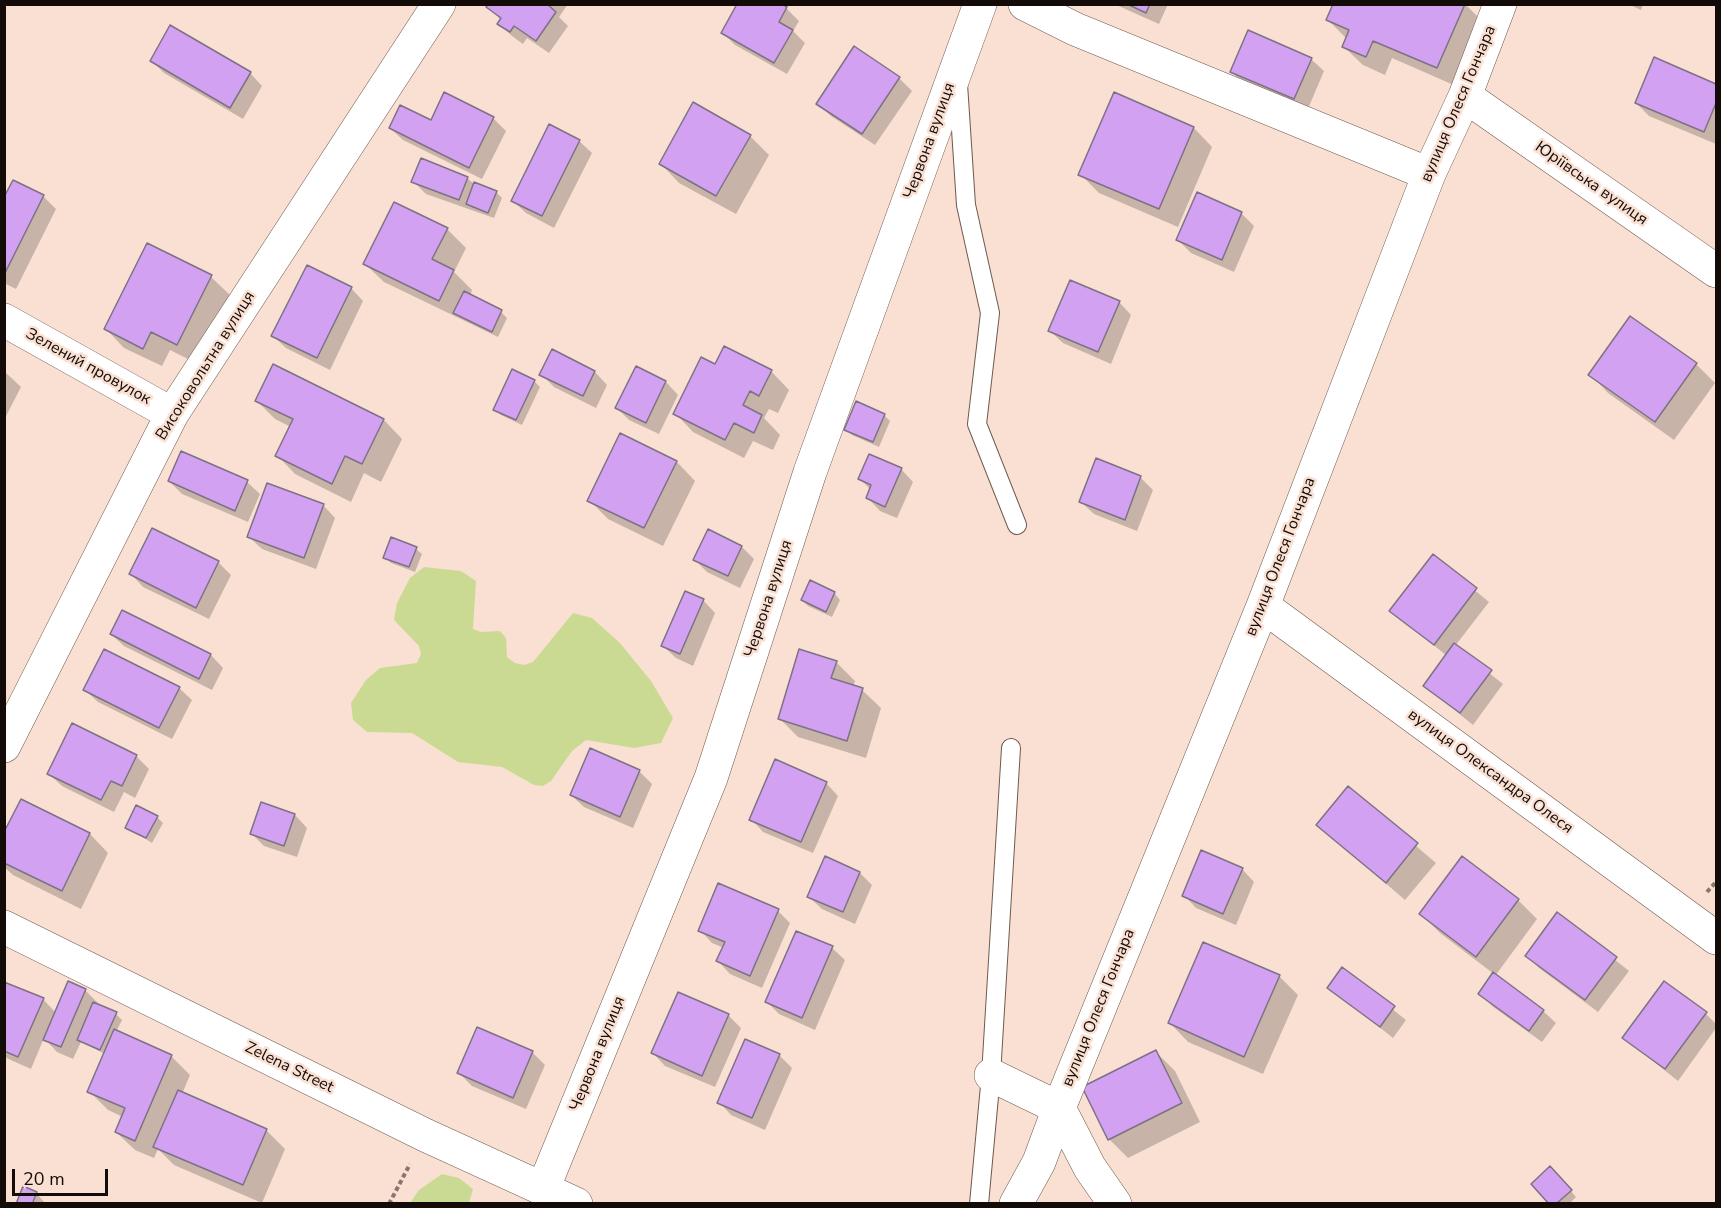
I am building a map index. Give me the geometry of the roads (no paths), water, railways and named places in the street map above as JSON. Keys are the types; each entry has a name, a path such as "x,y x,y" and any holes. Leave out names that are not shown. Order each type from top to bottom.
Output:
{"street":[{"name":"Високовольтна вулиця","path":"4,746 172,414 439,4"},
{"name":"Червона вулиця","path":"543,1189 711,778 810,472 980,4"},
{"path":"1025,4 1075,29 1429,174"},
{"name":"вулиця Олеся Гончара","path":"1059,1108 1263,606 1429,174 1465,96 1500,4"},
{"name":"Юріївська вулиця","path":"1465,96 1716,271"},
{"name":"Зелений провулок","path":"4,320 172,414"},
{"name":"вулиця Олександра Олеся","path":"1263,606 1716,938"},
{"name":"Zelena Street","path":"4,927 425,1135 576,1203"},
{"path":"991,1075 1059,1108 1090,1168 1114,1203"},
{"path":"1016,1203 1039,1162 1059,1108"},
{"path":"1039,1162 1063,1151 1090,1168"}],"lane":[{"path":"957,67 966,205 990,313 977,424 1017,525"},
{"path":"979,1203 991,1075 1011,748"}]}
